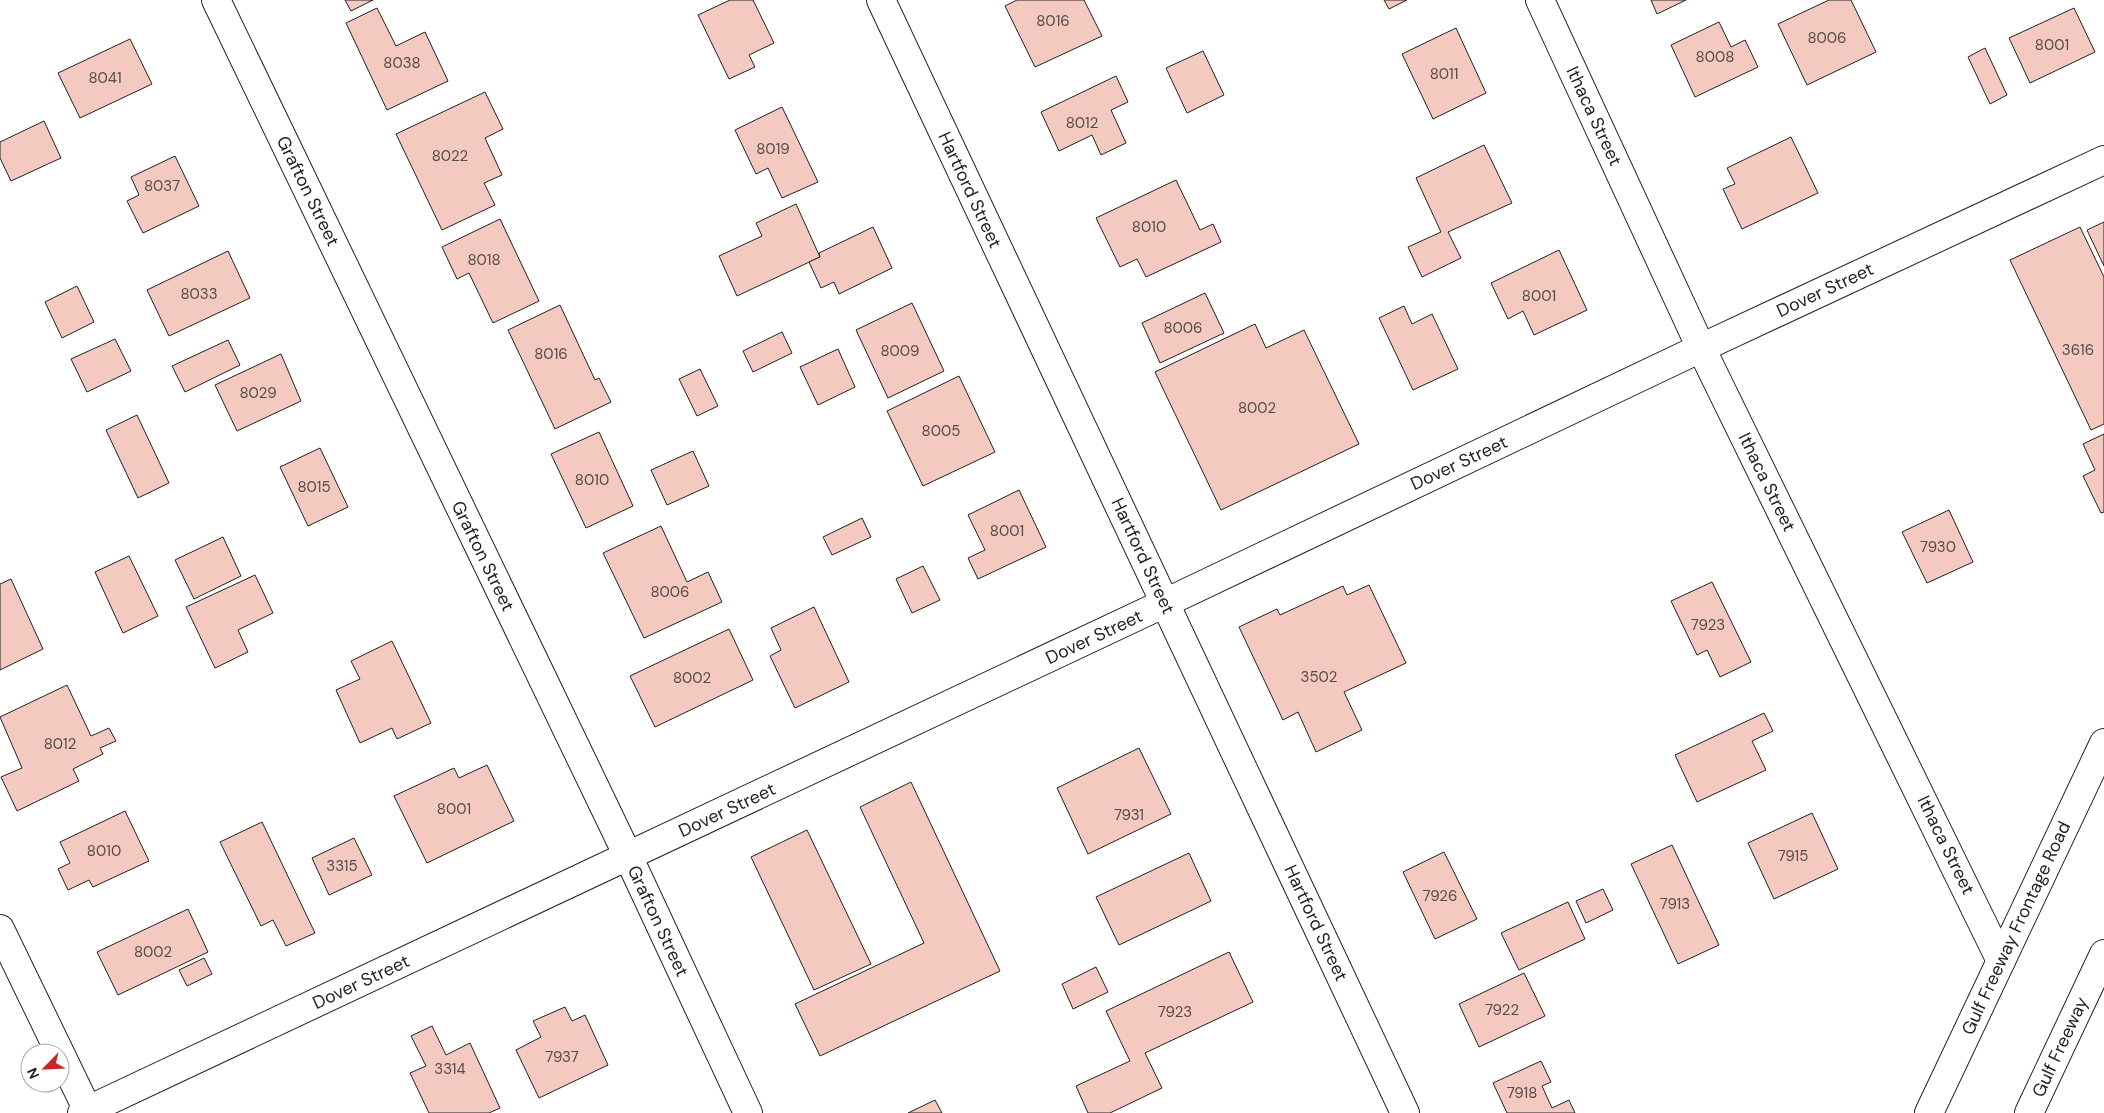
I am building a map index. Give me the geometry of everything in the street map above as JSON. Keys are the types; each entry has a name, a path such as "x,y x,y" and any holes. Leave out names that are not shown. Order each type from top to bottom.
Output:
{"main road":[{"name":"Grafton Street","path":"216,0 628,856 748,1113"},
{"name":"Hartford Street","path":"881,0 1405,1113"},
{"name":"Ithaca Street","path":"1540,0 1702,348 2001,961"},
{"name":"Dover Street","path":"87,1112 1165,604 1702,348 2104,160"},
{"name":"Gulf Freeway Frontage Road","path":"1929,1113 2104,743"},
{"path":"0,929 87,1112"},
{"name":"Gulf Freeway","path":"2029,1113 2104,954"}],"building":[{"path":"345,0 373,0 351,11"},
{"path":"730,0 753,0 774,43 749,55 755,67 729,79 698,15"},
{"path":"1017,0 1084,0 1102,36 1035,67 1005,6"},
{"path":"1384,0 1407,0 1389,9"},
{"path":"1651,0 1686,0 1657,14"},
{"path":"1829,0 1851,0 1876,52 1807,85 1778,24"},
{"path":"377,8 396,46 425,32 448,81 387,110 346,23"},
{"path":"2074,8 2095,52 2030,83 2009,38"},
{"path":"1719,22 1731,47 1745,40 1758,67 1695,97 1671,45"},
{"path":"1456,28 1486,93 1433,119 1402,54"},
{"path":"130,39 152,84 80,118 58,73"},
{"path":"1985,48 2007,95 1990,104 1968,57"},
{"path":"1203,51 1224,95 1187,113 1166,68"},
{"path":"1116,76 1128,102 1111,110 1126,143 1101,155 1092,135 1059,151 1041,112"},
{"path":"485,92 503,129 485,138 502,175 484,183 495,205 442,230 396,134"},
{"path":"782,107 818,182 782,198 768,168 756,174 735,130"},
{"path":"44,121 61,158 11,181 0,158 0,142"},
{"path":"1791,137 1818,193 1742,229 1723,189 1735,184 1727,168"},
{"path":"1484,145 1512,203 1448,232 1461,258 1422,277 1408,247 1441,232 1416,178"},
{"path":"175,156 199,206 143,233 127,201 139,195 131,177"},
{"path":"1176,180 1200,230 1213,224 1221,242 1146,277 1137,259 1120,267 1096,218"},
{"path":"796,204 820,257 737,296 719,256 762,236 756,223"},
{"path":"500,219 539,301 493,323 469,273 457,279 442,247"},
{"path":"2104,222 2104,266 2087,230"},
{"path":"873,227 892,268 839,294 834,282 821,288 809,262 820,257 819,253"},
{"path":"2080,227 2104,277 2104,424 2091,430 2010,260"},
{"path":"1559,250 1587,310 1534,335 1523,311 1508,319 1491,283"},
{"path":"228,251 250,298 169,336 147,290"},
{"path":"77,286 94,322 62,338 45,302"},
{"path":"1205,293 1224,333 1160,363 1142,323"},
{"path":"912,303 944,371 888,398 856,330"},
{"path":"560,305 595,380 599,378 611,402 555,429 508,330"},
{"path":"1404,306 1412,324 1432,314 1458,369 1413,390 1379,318"},
{"path":"1255,324 1266,348 1304,330 1359,444 1221,510 1155,372"},
{"path":"782,332 792,353 753,372 743,351"},
{"path":"115,339 131,371 87,392 71,359"},
{"path":"228,340 240,365 185,392 172,366"},
{"path":"838,349 855,387 818,405 800,367"},
{"path":"281,354 301,401 237,431 215,385"},
{"path":"700,369 718,406 697,416 679,379"},
{"path":"959,376 995,452 923,486 887,411"},
{"path":"137,415 169,483 138,498 106,430"},
{"path":"599,432 633,506 586,528 551,454"},
{"path":"2104,434 2104,512 2101,513 2083,476 2095,470 2083,444"},
{"path":"320,448 348,507 308,526 280,467"},
{"path":"693,451 709,486 667,505 651,470"},
{"path":"1019,490 1046,547 978,579 968,558 985,550 968,515"},
{"path":"1949,510 1973,562 1927,583 1902,532"},
{"path":"862,518 871,537 832,555 823,537"},
{"path":"661,526 687,582 708,572 722,602 644,638 603,553"},
{"path":"223,537 241,576 194,599 175,560"},
{"path":"129,556 158,616 123,633 95,572"},
{"path":"923,566 940,600 912,613 896,579"},
{"path":"255,575 273,613 238,630 248,652 215,668 186,607"},
{"path":"11,579 43,649 0,670 0,584"},
{"path":"1712,582 1751,662 1720,677 1707,650 1697,655 1671,601"},
{"path":"1369,585 1406,663 1344,692 1362,730 1316,752 1298,712 1283,720 1239,627 1277,609 1280,615 1343,586 1347,595"},
{"path":"814,607 849,682 795,708 770,656 781,650 771,628"},
{"path":"729,629 753,680 655,727 630,676"},
{"path":"392,641 431,723 397,739 392,728 360,743 336,690 360,679 351,661"},
{"path":"67,685 91,736 109,728 116,741 100,748 103,754 73,769 79,781 17,811 1,777 22,768 0,717"},
{"path":"1764,713 1773,731 1752,741 1766,770 1697,802 1675,755"},
{"path":"1139,748 1171,814 1088,854 1057,788"},
{"path":"487,765 514,821 427,863 394,796 454,768 459,778"},
{"path":"911,782 1000,971 820,1056 795,1004 924,943 860,807"},
{"path":"125,811 149,861 93,887 89,880 68,890 58,869 70,863 60,842"},
{"path":"1812,813 1838,869 1774,899 1748,843"},
{"path":"262,822 315,933 286,946 273,920 261,926 220,842"},
{"path":"807,830 871,964 814,990 751,857"},
{"path":"354,838 372,875 329,895 312,858"},
{"path":"1672,845 1719,945 1678,964 1631,864"},
{"path":"1444,852 1477,919 1435,939 1403,872"},
{"path":"1189,853 1211,901 1119,945 1096,897"},
{"path":"1603,889 1613,910 1586,923 1576,901"},
{"path":"1568,902 1585,939 1519,970 1501,933"},
{"path":"188,909 208,952 118,995 97,952"},
{"path":"1229,952 1253,1002 1145,1053 1162,1088 1110,1113 1088,1113 1076,1086 1130,1061 1106,1011"},
{"path":"204,958 212,974 187,986 179,970"},
{"path":"1096,967 1108,992 1073,1009 1062,984"},
{"path":"1524,973 1545,1016 1479,1047 1459,1004"},
{"path":"565,1007 572,1021 585,1015 608,1065 539,1098 516,1050 541,1037 533,1021"},
{"path":"432,1026 446,1055 470,1043 500,1108 489,1113 429,1113 410,1073 426,1066 411,1036"},
{"path":"1541,1061 1551,1082 1542,1086 1552,1108 1569,1100 1575,1113 1507,1113 1493,1083"},
{"path":"935,1100 942,1113 908,1113"}]}
